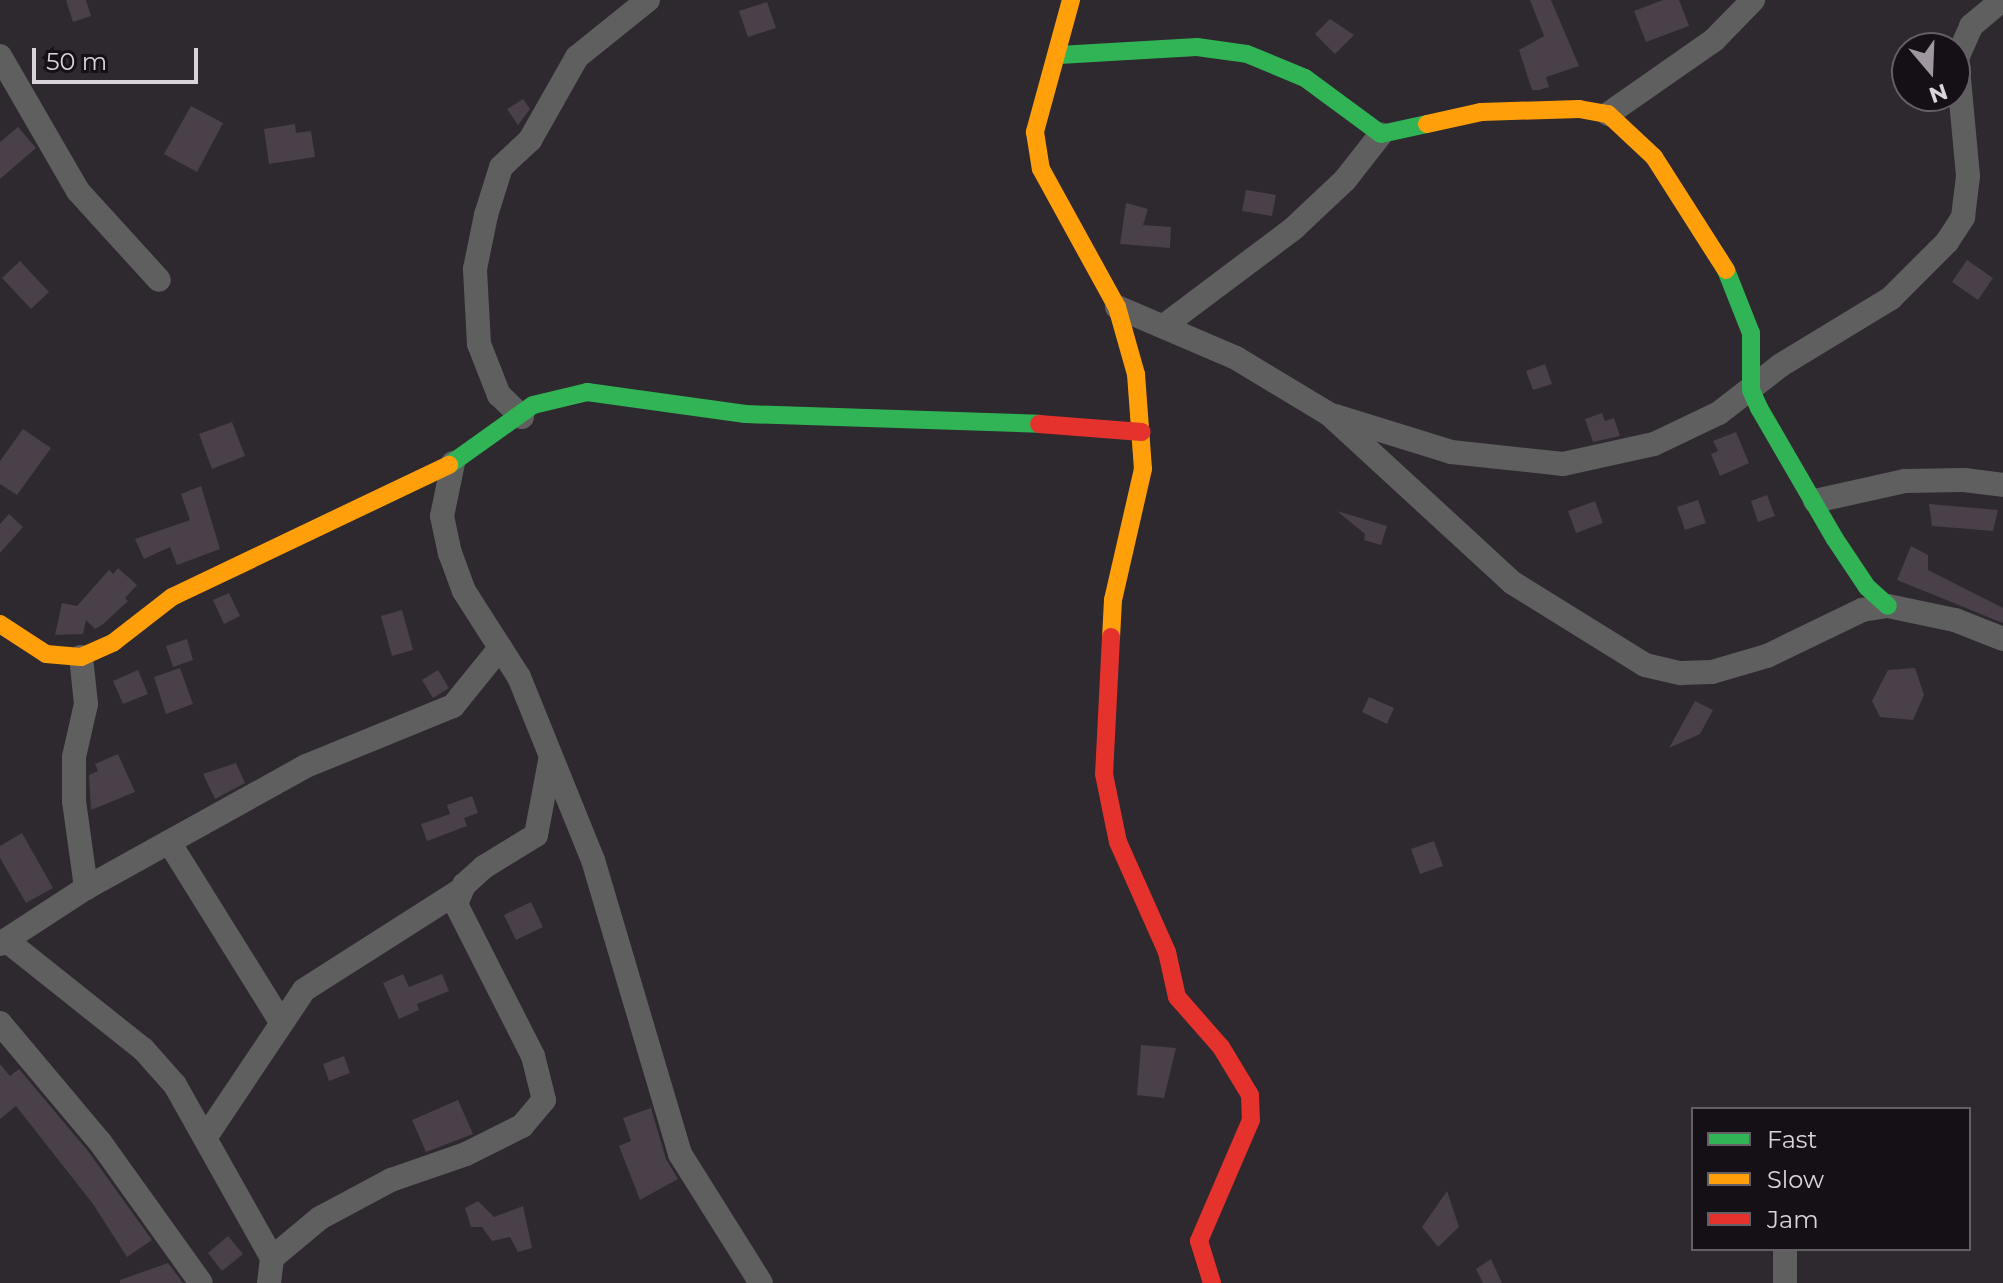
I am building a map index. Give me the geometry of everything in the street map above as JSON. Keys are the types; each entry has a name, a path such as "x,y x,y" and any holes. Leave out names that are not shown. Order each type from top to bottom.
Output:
{"street":[{"path":"522,417 499,395 479,344 475,269 486,215 501,167 530,140 577,57 648,0"},
{"path":"1071,0 1059,55 1035,132 1041,169 1117,307 1136,374 1142,432 1143,469 1113,600 1104,774 1118,842 1167,952 1177,997 1221,1047 1250,1095 1251,1120 1199,1241 1212,1283"},
{"path":"1608,114 1714,40 1753,0"},
{"path":"1329,414 1451,452 1563,464 1654,444 1719,413 1781,365 1891,298 1947,242 1963,217 1968,176 1957,58 1971,26 2002,0"},
{"path":"1059,55 1197,47 1247,54 1305,78 1381,134"},
{"path":"0,56 78,191 159,280"},
{"path":"1165,325 1294,228 1345,180 1381,134 1481,112 1579,109 1608,114 1654,157 1726,271 1751,333 1751,390 1867,587 1888,606"},
{"path":"1117,307 1236,358 1329,414 1513,583 1610,647 1654,668 1712,672 1767,656 1862,610 1888,606 1955,620 2003,639"},
{"path":"0,624 46,654 81,657 114,642 136,620 172,597 453,463 522,417 533,405 587,392 745,414 1017,422 1142,432"},
{"path":"453,463 442,510 445,533 464,591 519,677 610,906 680,1154 761,1283"},
{"path":"1815,501 1905,481 1964,480 2003,485"},
{"path":"269,1283 272,1258 207,1135 175,1085 143,1049 3,942 86,888 306,766 453,706 500,648"},
{"path":"81,657 86,704 74,757 74,801 86,888"},
{"path":"207,1135 280,1020 304,990 458,892 484,867 536,835 550,755"},
{"path":"169,842 280,1020"},
{"path":"272,1258 320,1218 391,1180 466,1154 522,1126 544,1100 533,1056 464,926 458,892"},
{"path":"0,1023 100,1142 201,1283"},
{"path":"1785,1251 1785,1283"}],"building":[{"path":"66,0 86,0 91,16 73,22"},
{"path":"1530,0 1551,0 1579,66 1546,77 1549,87 1539,90 1532,90 1519,50 1544,36"},
{"path":"1663,0 1679,0 1689,26 1646,42 1634,11"},
{"path":"767,2 776,28 748,37 739,11"},
{"path":"1330,19 1354,35 1335,54 1315,34"},
{"path":"523,99 530,109 518,125 507,109"},
{"path":"191,106 223,123 197,172 164,154"},
{"path":"295,124 296,133 311,131 315,157 269,164 264,129"},
{"path":"18,127 36,148 0,179 0,142"},
{"path":"1246,190 1276,195 1272,216 1242,211"},
{"path":"1126,203 1148,209 1143,225 1171,227 1170,248 1120,244"},
{"path":"1967,260 1993,278 1978,300 1952,282"},
{"path":"20,261 49,292 31,309 2,278"},
{"path":"1545,364 1552,384 1533,390 1526,371"},
{"path":"1602,413 1605,421 1614,418 1620,436 1593,442 1585,419"},
{"path":"232,422 245,456 212,469 199,434"},
{"path":"23,429 51,448 17,495 0,484 0,461"},
{"path":"1736,432 1749,463 1720,476 1711,454 1718,451 1713,441"},
{"path":"201,486 220,549 177,565 170,547 144,559 135,539 190,520 181,494"},
{"path":"1767,495 1775,516 1758,522 1751,501"},
{"path":"1698,500 1706,523 1685,530 1677,507"},
{"path":"1595,501 1603,523 1576,533 1568,511"},
{"path":"1929,504 1998,510 1993,531 1932,526"},
{"path":"1337,511 1387,526 1381,545 1364,540 1365,534"},
{"path":"9,514 23,527 0,553 0,524"},
{"path":"1911,546 1928,555 1928,570 2003,608 2003,623 1897,580"},
{"path":"118,568 137,585 125,598 128,601 95,629 86,620 83,634 55,635 62,603 77,606 109,570 113,574"},
{"path":"229,593 240,616 224,624 213,600"},
{"path":"402,610 413,650 392,656 381,616"},
{"path":"187,639 193,660 173,667 166,646"},
{"path":"180,668 193,704 166,714 154,677"},
{"path":"1915,668 1924,695 1913,720 1880,717 1872,701 1888,670"},
{"path":"138,670 148,694 123,704 113,681"},
{"path":"438,670 449,688 433,698 422,680"},
{"path":"1369,697 1394,708 1387,724 1362,712"},
{"path":"1695,701 1713,710 1700,734 1669,748"},
{"path":"118,754 135,792 91,810 89,775 98,771 95,764"},
{"path":"236,763 245,783 215,799 203,774"},
{"path":"472,796 478,813 464,818 467,826 427,841 421,824 450,814 447,805"},
{"path":"22,833 53,888 26,903 0,858 0,846"},
{"path":"1434,841 1443,866 1420,874 1411,849"},
{"path":"531,902 543,927 516,940 504,915"},
{"path":"403,974 409,987 442,974 449,991 417,1004 419,1010 399,1019 383,983"},
{"path":"1141,1045 1176,1048 1164,1098 1137,1095"},
{"path":"344,1056 350,1073 329,1081 323,1064"},
{"path":"0,1064 10,1076 19,1069 88,1151 152,1240 127,1257 93,1204 16,1106 0,1119"},
{"path":"458,1100 473,1134 426,1152 412,1120"},
{"path":"651,1108 666,1159 678,1179 640,1200 619,1146 631,1141 623,1118"},
{"path":"1447,1191 1459,1227 1438,1247 1422,1227"},
{"path":"478,1201 494,1217 523,1206 532,1248 518,1252 510,1237 492,1241 482,1227 471,1227 465,1208"},
{"path":"228,1236 243,1254 222,1271 208,1253"},
{"path":"1491,1259 1502,1283 1483,1283 1476,1269"},
{"path":"168,1263 183,1283 120,1283 120,1280"}],"traffic: fast":[{"path":"1059,55 1197,47 1247,54 1305,78 1381,134 1427,124"},
{"path":"1726,270 1751,333 1751,390 1759,408 1835,539 1867,587 1888,606"},
{"path":"449,465 533,405 587,392 745,414 1039,424"}],"traffic: slow":[{"path":"1071,0 1035,132 1041,169 1117,307 1136,374 1143,469 1113,600 1111,637"},
{"path":"1427,124 1481,112 1579,109 1608,114 1654,157 1726,270"},
{"path":"0,624 46,654 81,657 114,642 172,597 449,465"}],"traffic: jam":[{"path":"1039,424 1142,432"},
{"path":"1111,637 1104,774 1118,842 1167,952 1177,997 1221,1047 1250,1095 1251,1120 1199,1241 1212,1283"}]}
